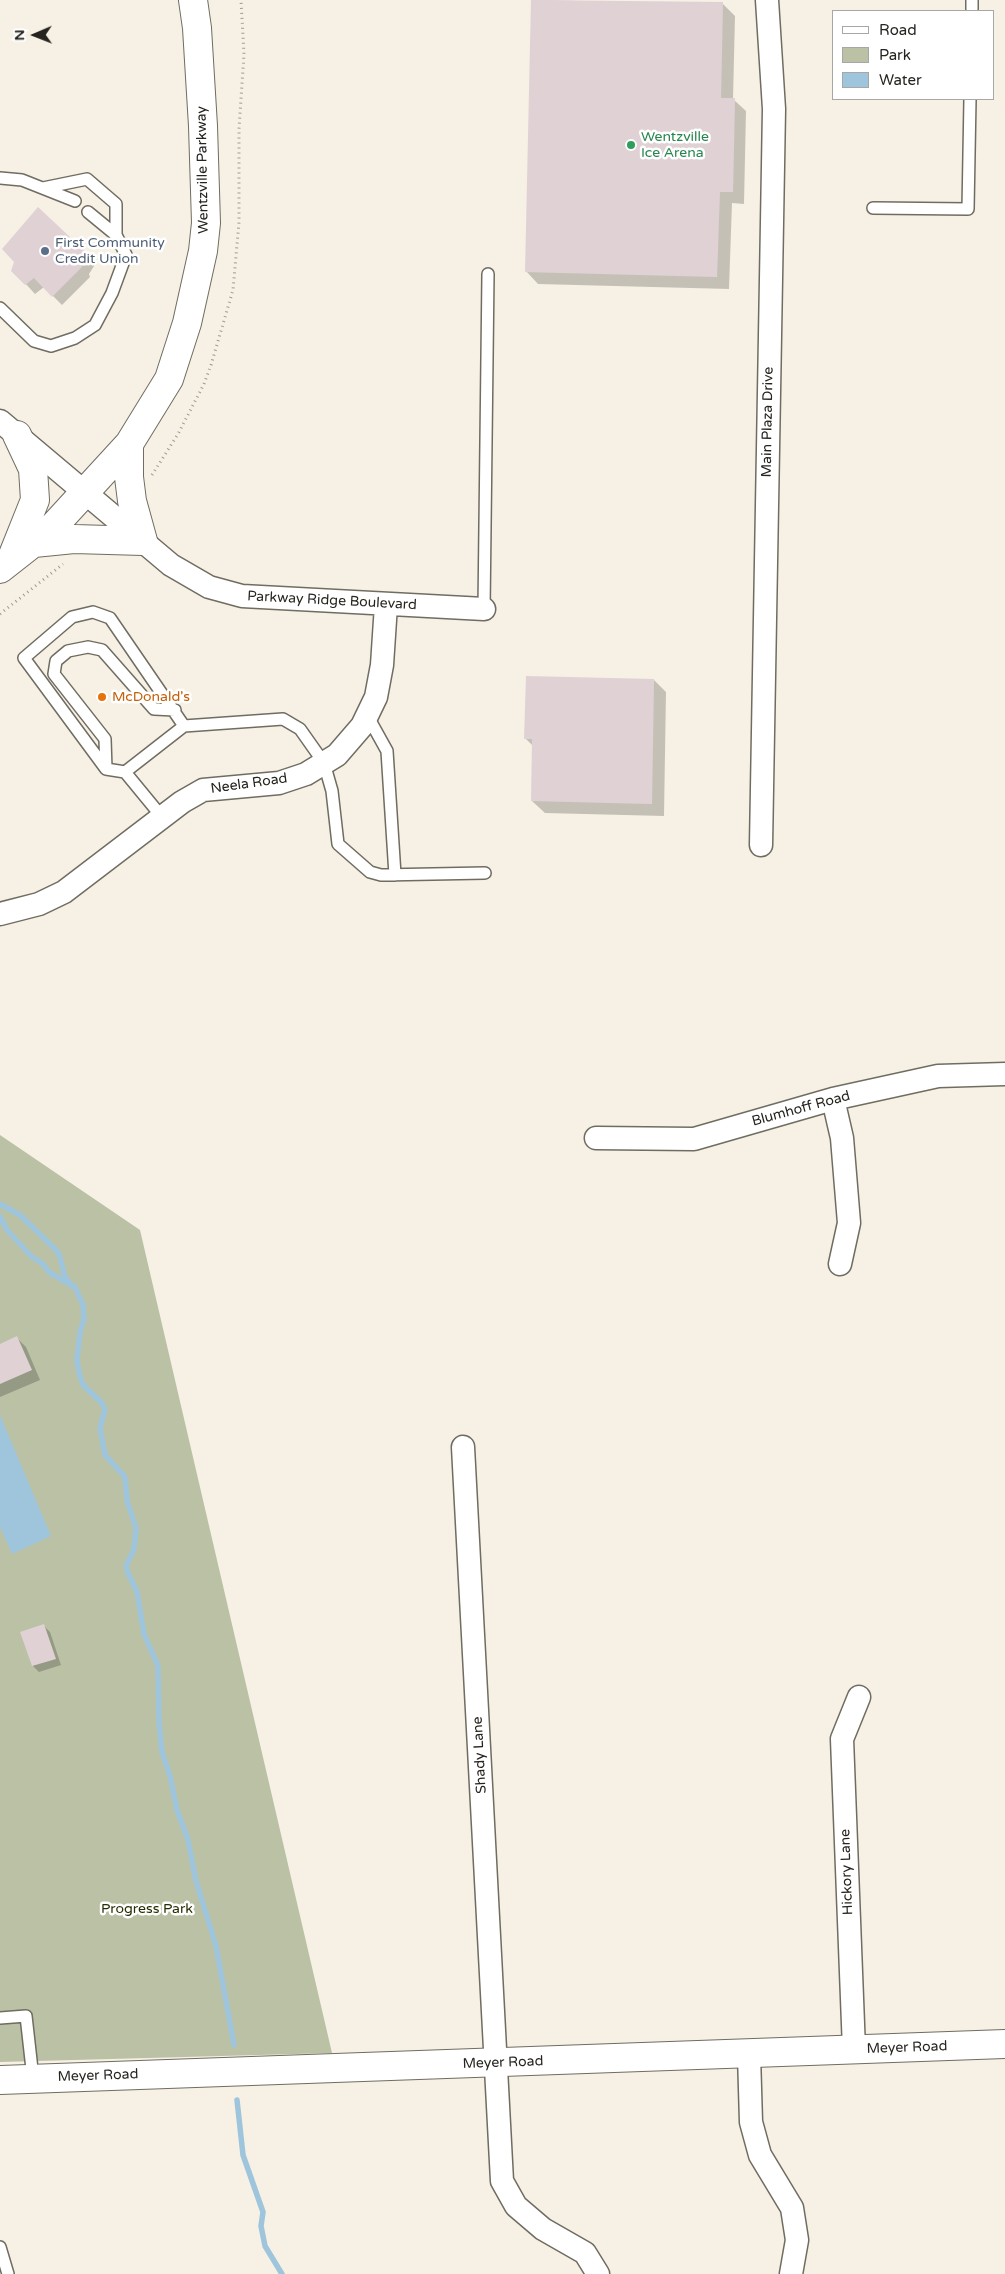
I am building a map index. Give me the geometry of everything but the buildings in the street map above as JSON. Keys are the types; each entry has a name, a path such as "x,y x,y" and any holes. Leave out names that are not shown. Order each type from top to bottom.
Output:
{"street":[{"name":"Wentzville Parkway","path":"5,565 51,529 129,444 168,379 187,323 203,251 206,223 203,126 197,28 193,0"},
{"name":"Main Plaza Drive","path":"761,845 774,109 767,0"},
{"path":"5,565 35,500 32,468 9,428"},
{"name":"Parkway Ridge Boulevard","path":"9,428 172,565 209,588 242,596 484,609"},
{"path":"34,543 74,539 143,541 132,501 129,477 129,444"},
{"name":"Neela Road","path":"0,914 39,904 64,892 162,817 203,790 279,783 306,774 336,755 362,726 376,697 382,665 386,605"},
{"name":"Blumhoff Road","path":"596,1138 694,1139 833,1099 938,1076 1005,1074"},
{"path":"833,1099 842,1138 849,1222 840,1264"},
{"name":"Shady Lane","path":"463,1447 502,2181 516,2206 543,2229 585,2252 598,2274"},
{"name":"Hickory Lane","path":"854,2050 842,1739 859,1697"},
{"name":"Meyer Road","path":"0,2080 749,2055 1005,2044"},
{"path":"749,2055 751,2122 760,2155 792,2208 797,2240 791,2274"}],"lane":[{"path":"873,208 968,210 970,100"},
{"path":"0,178 22,180 75,201"},
{"path":"43,188 87,180 116,204 116,235"},
{"path":"0,308 34,341 51,346 75,338 95,325 112,294 126,255 116,235 88,212"},
{"path":"484,609 488,274"},
{"path":"162,817 125,772 106,769 24,658 72,617 93,612 110,618 175,710 184,726"},
{"path":"106,769 105,739 54,674 56,661 68,651 88,647 102,650 154,709 175,710"},
{"path":"367,715 387,751 395,875"},
{"path":"125,772 184,726 283,719 300,728 324,763 332,792 338,844 370,872 380,875 485,873"},
{"path":"0,2018 26,2016 33,2078"},
{"path":"0,2246 8,2274"}],"path":[{"path":"233,290 239,222 239,129 244,54 241,0"}],"green space":[{"name":"Progress Park","path":"0,1135 140,1230 332,2053 0,2062"}],"water":[{"path":"0,1415 51,1536 12,1554 0,1527"}],"waterway":[{"path":"0,1204 20,1215 54,1248 59,1254 65,1277 70,1283"},
{"path":"0,1216 7,1230 32,1257 42,1263 50,1273 75,1287 83,1305 84,1319 80,1332 77,1360 79,1373 83,1385 101,1402 105,1409 100,1428 105,1455 125,1477 127,1501 136,1528 134,1549 126,1566 137,1592 144,1634 158,1666 159,1722 162,1752 170,1776 177,1810 188,1840 196,1881 216,1946 234,2045"},
{"path":"237,2100 243,2155 263,2212 261,2226 265,2246 282,2274"}],"place":[{"name":"Wentzville Ice Arena","path":"631,145"},
{"name":"First Community Credit Union","path":"45,251"},
{"name":"McDonald's","path":"102,697"}]}
